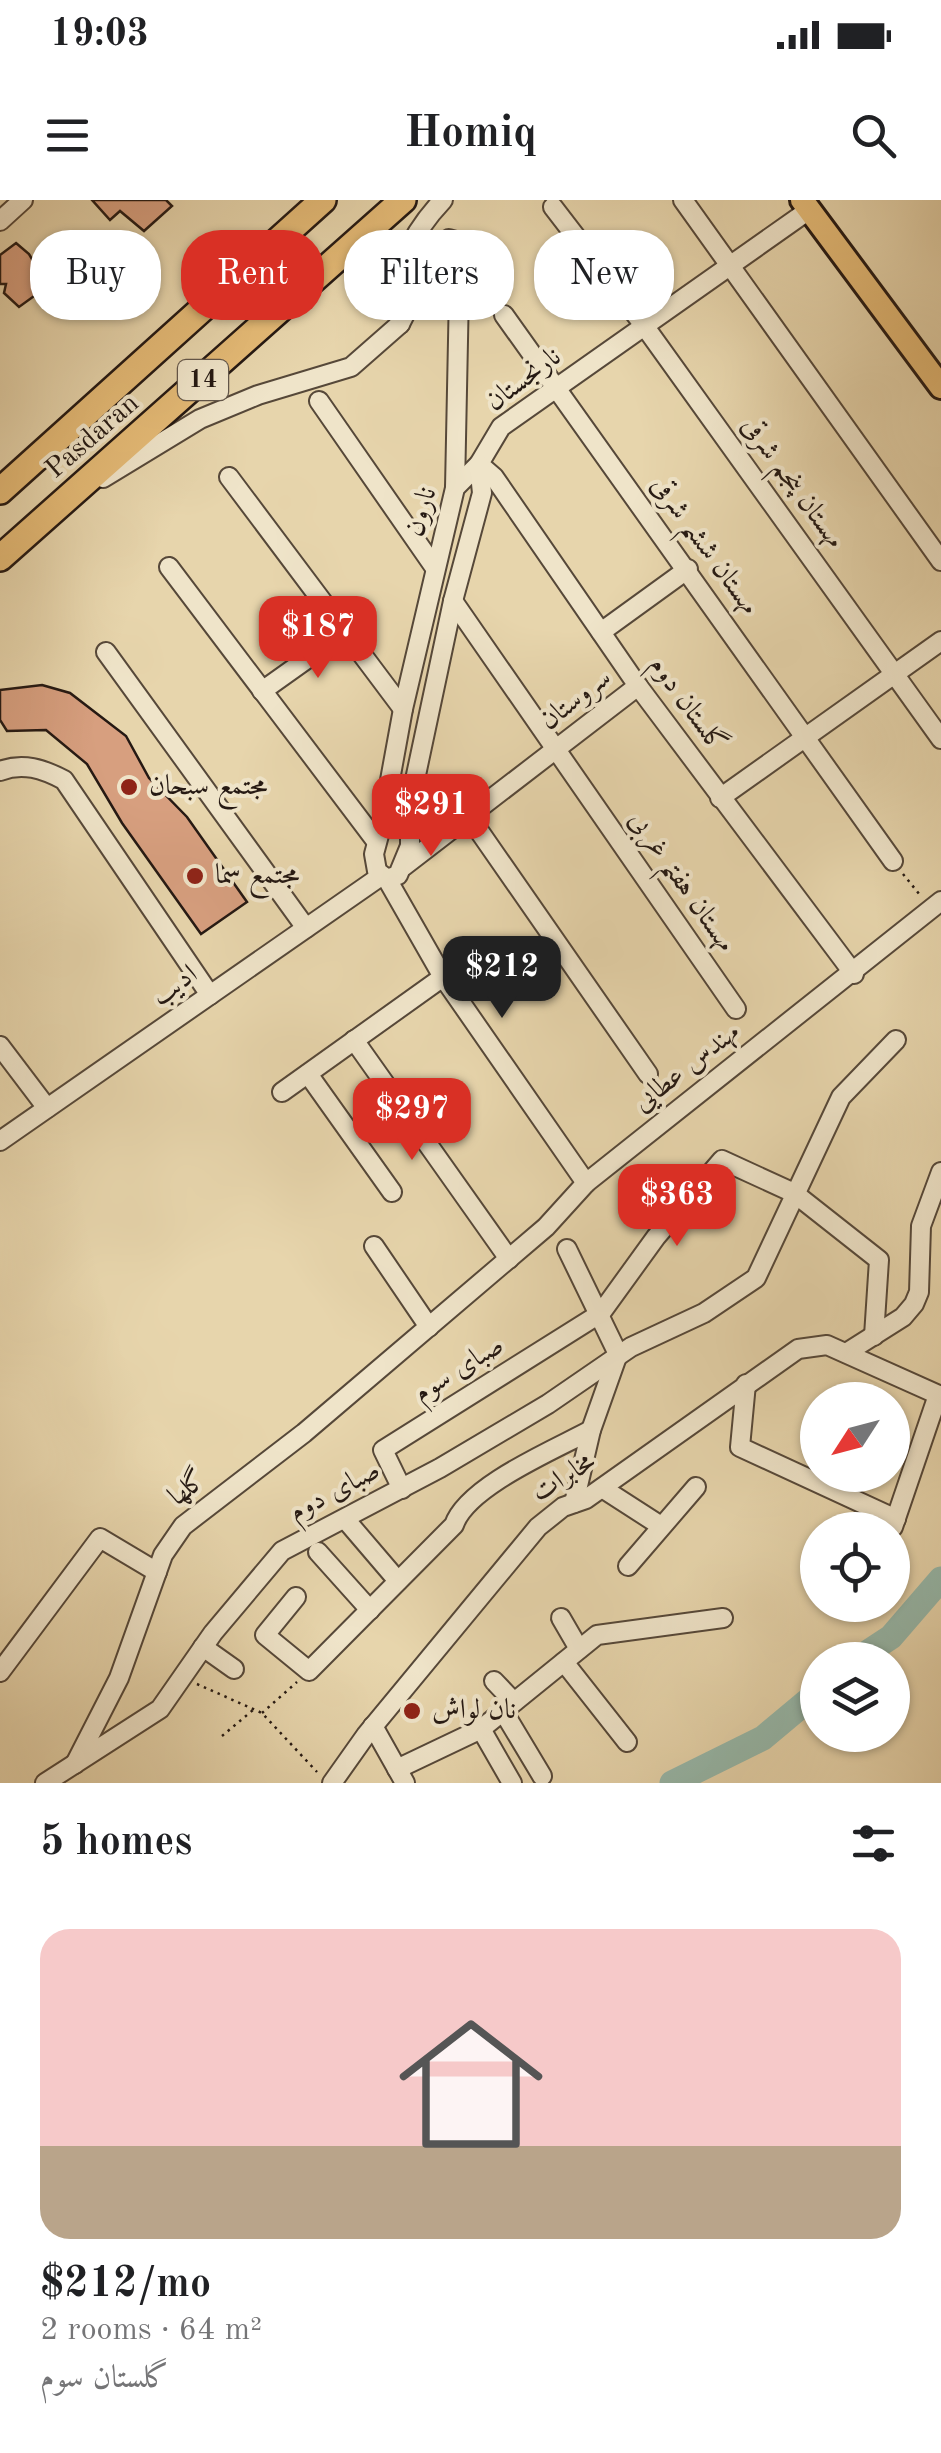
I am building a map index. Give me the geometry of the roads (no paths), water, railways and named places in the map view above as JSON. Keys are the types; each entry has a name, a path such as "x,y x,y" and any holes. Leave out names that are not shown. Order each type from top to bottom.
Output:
{"highway":[{"name":"Pasdaran","path":"0,491 323,200"},
{"name":"Pasdaran","path":"0,558 404,200"},
{"path":"370,229 421,200"}],"main road":[{"path":"806,205 941,386"}],"street":[{"path":"0,221 23,200"},
{"path":"400,324 395,294 403,260 443,200"},
{"path":"684,200 941,562"},
{"name":"نارنجستان","path":"479,464 502,427 806,205"},
{"name":"مهستان پنجم شرقی","path":"552,207 643,324 941,739"},
{"path":"68,498 200,419 258,395 351,367 400,324 440,246 449,239 460,242 455,488"},
{"name":"مهستان ششم شرقی","path":"507,320 808,736 893,861"},
{"path":"319,401 435,568"},
{"name":"نارون","path":"379,833 455,488 479,464"},
{"name":"نارون","path":"404,866 411,835 406,822 453,601 482,493 479,464"},
{"name":"گلستان دوم","path":"479,464 494,477 638,686 854,974"},
{"path":"228,477 404,709"},
{"path":"169,567 262,691 379,833"},
{"path":"601,632 688,569"},
{"name":"مهستان هفتم غربی","path":"453,601 736,1008"},
{"path":"262,691 345,632"},
{"path":"720,798 941,641"},
{"path":"106,652 306,928"},
{"name":"سروستان","path":"384,877 398,875 468,815 556,752 638,686"},
{"path":"0,771 11,766 42,768 64,780 210,995"},
{"path":"468,815 648,1074"},
{"path":"406,822 396,818 379,833 374,862 443,978 586,1183"},
{"name":"ادیب","path":"0,1141 384,877"},
{"name":"مهندس عطایی","path":"429,1326 546,1227 586,1183 936,906"},
{"path":"282,1092 443,978"},
{"path":"354,1040 508,1259"},
{"name":"صبای دوم","path":"44,1783 160,1708 203,1647 282,1551 402,1489 548,1404 618,1354 704,1313 756,1278 840,1098 896,1040"},
{"path":"0,1046 47,1108"},
{"path":"308,1074 392,1192"},
{"path":"601,1314 656,1236 722,1160 794,1193 879,1260 874,1336"},
{"path":"846,1353 914,1304 919,1292 922,1226 941,1172"},
{"path":"374,1246 429,1326"},
{"path":"567,1249 618,1354 591,1430 574,1503"},
{"name":"صبای سوم","path":"402,1489 383,1450 601,1314"},
{"name":"گلها","path":"75,1764 119,1678 157,1572 183,1526 304,1433 429,1326"},
{"name":"مخابرات","path":"329,1783 538,1527 602,1488 798,1348 827,1344 940,1396"},
{"path":"746,1384 740,1447 870,1512"},
{"path":"898,1512 940,1396"},
{"path":"296,1597 265,1635 309,1671 454,1524 457,1514 498,1480 591,1430"},
{"path":"602,1488 661,1526"},
{"path":"628,1566 696,1488"},
{"path":"345,1519 398,1581"},
{"path":"0,1672 100,1538 157,1572"},
{"path":"318,1552 370,1610"},
{"path":"561,1618 572,1656 626,1742"},
{"path":"373,1726 401,1776 481,1729 597,1635 722,1618"},
{"path":"203,1647 234,1668"},
{"path":"494,1681 542,1776"},
{"path":"481,1729 512,1783"}],"waterway":[{"path":"883,1642 941,1579"},
{"path":"672,1783 763,1738 800,1707"}],"place":[{"name":"مجتمع سبحان","path":"129,787"},
{"name":"مجتمع سما","path":"195,876"},
{"name":"نان لواش","path":"412,1711"}]}
